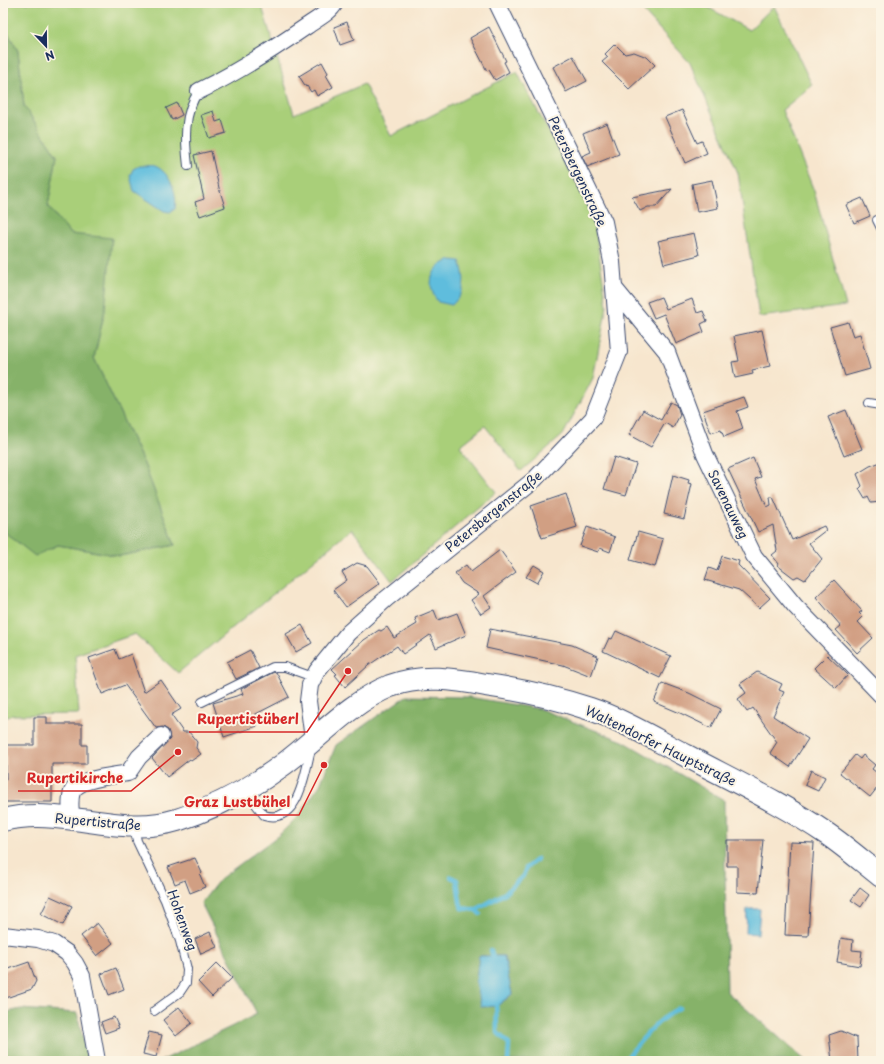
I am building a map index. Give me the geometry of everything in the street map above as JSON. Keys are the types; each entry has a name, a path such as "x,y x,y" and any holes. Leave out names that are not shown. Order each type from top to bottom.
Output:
{"main road":[{"name":"Waltendorfer Hauptstraße","path":"313,739 359,704 390,686 414,680 451,679 508,688 555,699 592,710 606,716 746,787 829,835 881,876"},
{"name":"Rupertistraße","path":"3,820 35,816 71,817 134,827 163,823 185,817 245,789 284,764 313,739"}],"street":[{"path":"199,91 245,68 318,18 333,7 335,3"},
{"name":"Petersbergenstraße","path":"313,739 308,701 310,685 313,677 348,633 420,571 535,479 593,418 619,352 612,262 604,222 497,3"},
{"name":"Savenauweg","path":"615,289 667,352 705,454 754,556 795,606 881,695"},
{"path":"71,817 71,801 74,789 85,782 128,773 139,757 161,736"},
{"path":"3,935 38,939 54,944 67,954 75,963 82,976 97,1061"}],"lane":[{"path":"188,166 186,147 187,123 193,99 199,91"},
{"path":"877,220 881,228"},
{"path":"869,402 881,405"},
{"path":"202,702 273,667 285,667 313,677"},
{"path":"245,789 261,812 268,816 279,816 286,813 298,798 313,739"},
{"name":"Hohenweg","path":"134,827 137,841 165,900 180,940 187,969 186,983 180,992 154,1011"}],"green space":[{"path":"3,3 261,3 294,114 364,84 391,136 517,72 593,215 607,306 593,378 563,435 521,471 485,426 460,446 496,492 392,581 352,529 178,673 135,634 75,655 79,714 11,715 3,719 3,531 35,555 58,545 120,556 175,545 144,464 94,358 105,310 70,234 48,206 57,156 24,106 18,51 3,24"},
{"path":"636,3 700,3 749,30 774,6 812,85 782,110 814,191 846,306 759,317 738,173 690,63"},
{"path":"3,24 18,51 24,106 57,156 48,206 70,234 112,238 105,310 94,358 144,464 175,545 120,556 58,545 35,556 3,531"},
{"path":"406,696 469,697 540,709 623,741 724,800 727,992 806,1061 626,1061 626,1058 611,1054 606,1061 161,1061 257,1014 201,903 220,879 279,835 297,817 320,785 336,745","holes":["479,956 504,956 512,994 504,1001"]},
{"path":"21,1009 77,1013 88,1061 3,1061 3,1013"}],"water":[{"path":"139,166 155,166 165,173 174,190 176,203 175,209 170,212 164,211 134,191 130,176 133,169"},
{"path":"452,260 460,261 464,285 457,300 452,305 438,302 434,296 431,283 432,276 439,266"},
{"path":"747,909 760,909 758,934 746,933"},
{"path":"479,956 504,956 512,994 497,1006 481,1007 476,980"}],"building":[{"path":"347,22 354,40 340,45 334,27"},
{"path":"489,27 506,61 504,62 509,72 495,80 489,70 487,71 470,38"},
{"path":"615,44 625,54 634,52 647,57 655,65 629,89 602,62 608,57 605,54"},
{"path":"573,56 587,81 566,92 553,67"},
{"path":"322,62 328,73 326,75 333,87 317,96 314,90 311,92 307,86 306,87 299,76"},
{"path":"177,103 182,115 172,120 166,108"},
{"path":"682,110 697,143 702,141 707,153 685,163 665,117"},
{"path":"213,111 216,122 222,120 226,133 209,138 201,115"},
{"path":"607,123 619,154 587,167 582,156 591,152 583,133"},
{"path":"211,151 219,188 225,207 200,216 195,202 204,199 194,155"},
{"path":"712,180 718,208 697,212 692,184"},
{"path":"672,189 656,207 648,207 640,211 632,197"},
{"path":"862,198 870,216 854,223 846,205"},
{"path":"694,233 699,255 664,264 658,241"},
{"path":"661,297 666,309 692,299 697,313 703,311 707,321 701,324 704,332 676,344 664,314 654,318 647,302"},
{"path":"848,322 853,336 860,334 870,369 845,376 830,327"},
{"path":"762,330 770,366 752,370 753,374 735,378 732,362 739,361 734,336"},
{"path":"744,397 748,407 737,411 743,429 724,437 721,430 711,433 703,411"},
{"path":"671,402 677,405 680,415 673,428 665,423 651,447 629,435 643,410 661,420"},
{"path":"846,410 862,449 844,456 828,417"},
{"path":"614,457 636,464 626,495 604,489"},
{"path":"753,458 761,477 755,479 767,507 771,505 770,497 773,497 792,540 824,526 826,530 809,543 822,559 805,580 798,576 794,578 777,565 779,564 772,555 777,551 773,525 758,532 728,469"},
{"path":"881,462 881,502 871,503 868,497 865,499 859,489 862,486 857,474 870,466"},
{"path":"673,475 689,480 688,483 692,484 684,519 664,514"},
{"path":"566,494 577,527 542,538 531,506"},
{"path":"587,527 615,537 610,552 600,548 598,552 580,546"},
{"path":"638,532 663,539 655,567 630,560"},
{"path":"500,550 516,572 484,596 491,607 481,614 471,600 479,594 462,583 455,573 466,565 471,572"},
{"path":"722,556 739,561 738,565 770,598 759,608 739,590 705,580 709,568 717,571"},
{"path":"357,563 367,566 380,583 346,607 333,590 347,580 342,572"},
{"path":"534,565 544,571 537,583 526,577"},
{"path":"834,580 862,611 859,613 863,617 858,622 873,638 857,653 836,630 841,626 816,597"},
{"path":"434,610 438,620 457,613 466,635 436,648 430,635 403,654 397,646 369,665 345,687 335,675 337,674 332,669 364,640 379,630 381,631 387,627 394,638 417,624 415,618"},
{"path":"302,625 312,643 296,652 286,634"},
{"path":"490,629 572,645 598,656 591,676 563,665 486,648"},
{"path":"616,631 671,656 660,678 603,651 609,638 612,639"},
{"path":"115,649 119,659 131,654 144,692 161,680 181,709 171,715 183,732 189,732 197,742 196,748 201,754 191,761 190,759 167,777 152,758 170,739 168,730 163,727 156,728 125,685 102,694 89,658"},
{"path":"250,650 259,668 236,679 227,662"},
{"path":"827,655 848,675 836,688 814,668"},
{"path":"276,672 289,697 254,715 257,726 224,737 213,703 243,694 241,689"},
{"path":"757,672 782,684 779,690 784,692 773,716 808,739 790,767 770,753 777,742 753,708 747,712 738,699 746,693 740,684"},
{"path":"662,683 689,693 721,709 711,728 654,702"},
{"path":"34,717 47,717 47,724 82,724 82,745 87,745 87,764 52,764 52,802 3,802 3,780 6,780 6,745 34,745"},
{"path":"855,755 860,759 863,755 875,765 872,769 881,776 881,783 870,797 840,773"},
{"path":"811,770 825,777 818,791 805,785"},
{"path":"727,840 763,840 758,893 737,892 737,866 727,866"},
{"path":"790,842 814,843 808,936 785,935"},
{"path":"195,858 202,873 200,875 205,887 190,893 185,880 175,884 168,867"},
{"path":"860,888 869,895 861,907 851,900"},
{"path":"50,896 72,906 63,925 41,914"},
{"path":"97,923 113,943 97,956 81,936"},
{"path":"210,932 217,947 201,954 195,939"},
{"path":"841,938 853,940 852,950 862,951 860,966 837,962"},
{"path":"29,962 36,981 32,989 3,999 3,971"},
{"path":"217,963 232,978 212,997 198,982"},
{"path":"116,968 124,989 109,995 101,974"},
{"path":"179,1007 192,1023 176,1036 163,1020"},
{"path":"114,1017 119,1028 105,1033 101,1022"},
{"path":"841,1031 857,1038 858,1061 832,1061 829,1035"},
{"path":"149,1032 162,1035 156,1057 143,1054"}],"waterway":[{"path":"476,910 505,893 523,876 526,868 537,859"},
{"path":"451,877 457,880 462,908 476,910 480,914"},
{"path":"491,950 494,962"},
{"path":"496,1001 497,1032 509,1044 508,1061"},
{"path":"624,1061 656,1025 679,1008"}],"place":[{"name":"Rupertistüberl","path":"348,671"},
{"name":"Rupertikirche","path":"178,752"},
{"name":"Graz Lustbühel","path":"324,765"}]}
